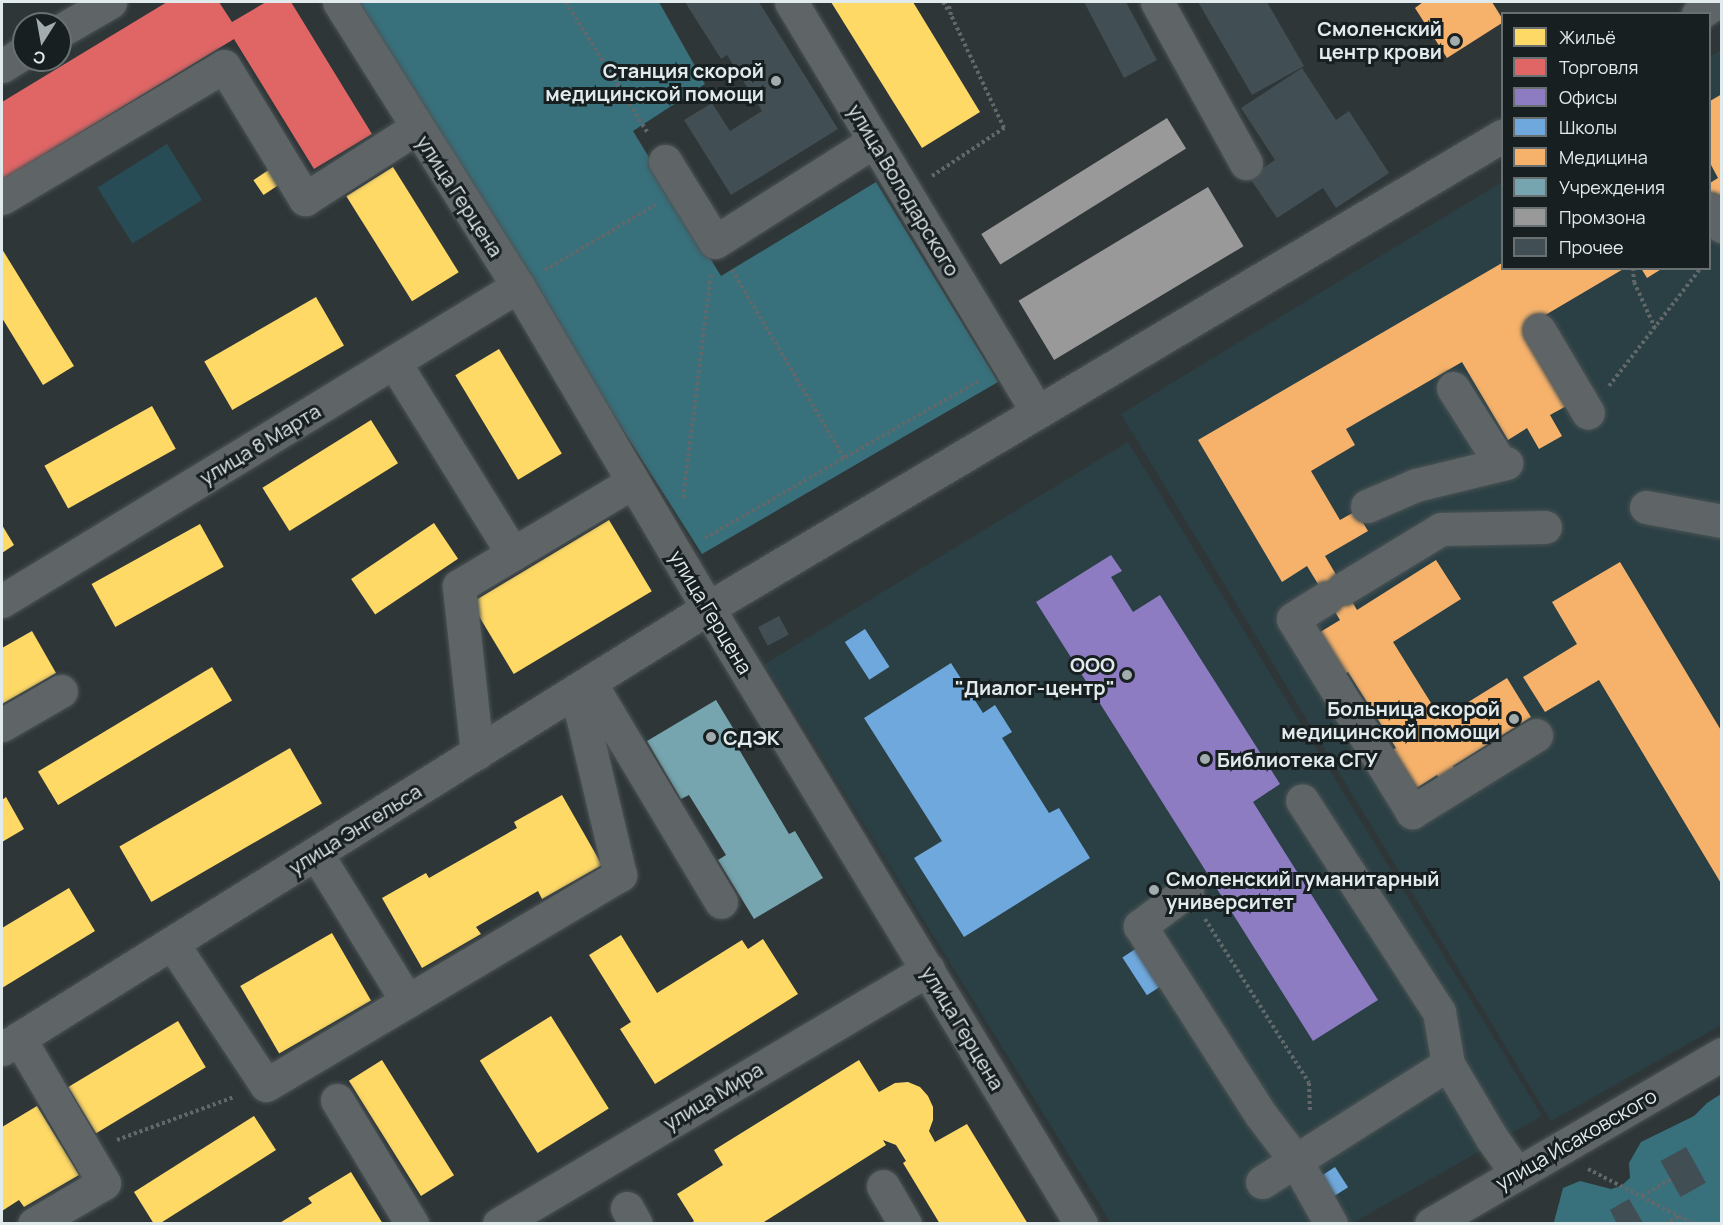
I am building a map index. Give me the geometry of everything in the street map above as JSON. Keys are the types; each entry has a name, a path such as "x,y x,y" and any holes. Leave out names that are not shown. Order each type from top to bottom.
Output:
{"street":[{"path":"72,24 110,2"},
{"name":"улица Герцена","path":"339,2 416,128 518,286 708,608 1082,1224"},
{"name":"улица Володарского","path":"791,2 1037,412"},
{"path":"1157,2 1246,163"},
{"path":"1701,12 1716,2"},
{"path":"2,198 224,66 305,199 416,128"},
{"name":"улица Энгельса","path":"10,1044 708,608 1501,137"},
{"path":"673,175 715,242 874,141"},
{"path":"1711,211 1717,224 1722,226"},
{"name":"улица 8 Марта","path":"2,602 518,286"},
{"path":"1539,330 1588,413"},
{"path":"394,362 513,554"},
{"path":"1367,506 1416,485 1503,464 1453,388"},
{"path":"477,753 459,586 633,482"},
{"path":"1646,507 1722,521"},
{"path":"1536,735 1412,812 1293,619 1441,529 1545,527"},
{"path":"583,687 721,902"},
{"path":"172,943 266,1085 620,875 583,687"},
{"path":"2,725 61,691"},
{"path":"1302,800 1439,1012 1448,1064 1491,1137 1517,1174"},
{"path":"316,853 407,1001"},
{"path":"1187,891 1140,926 1261,1114 1296,1161 1331,1224"},
{"name":"улица Мира","path":"498,1224 928,969"},
{"path":"10,1044 104,1183 34,1224"},
{"name":"улица Исаковского","path":"1431,1224 1722,1054"},
{"path":"1262,1182 1448,1064"},
{"path":"337,1100 412,1224"},
{"path":"883,1186 905,1224"}],"path":[{"path":"518,286 673,175 566,2"},
{"path":"906,193 1004,128 943,2"},
{"path":"948,2 951,15"},
{"path":"715,242 844,458"},
{"path":"683,500 715,242"},
{"path":"1633,270 1634,282 1655,328"},
{"path":"1588,413 1699,270"},
{"path":"676,554 844,458 1014,371"},
{"path":"1187,891 1309,1083 1310,1130 1296,1161"},
{"path":"85,1152 266,1085"},
{"path":"1585,1167 1694,1224"},
{"path":"1642,1196 1671,1179"},
{"path":"1665,1224 1679,1216"}],"shaded area":[{"path":"351,2 659,2 705,84 633,131 721,276 876,182 998,382 702,554"},
{"name":"Больница скорой медицинской помощи","path":"1721,50 1721,1025 1551,1121 1121,414 1501,183 1501,270 1711,270 1711,56"},
{"path":"167,144 202,200 132,243 97,187"},
{"name":"Смоленский гуманитарный университет","path":"1128,442 1542,1116 1353,1223 1111,1223 765,664"},
{"path":"1721,1094 1721,1223 1548,1224 1554,1222 1563,1188 1580,1181 1611,1189 1621,1186 1630,1178 1629,1163 1641,1142 1694,1116 1707,1103"}],"building: Жильё":[{"path":"831,2 913,2 980,112 922,148"},
{"path":"393,167 459,272 412,301 346,196"},
{"path":"270,169 280,184 263,195 253,180"},
{"path":"2,249 74,366 43,385 2,318"},
{"path":"316,297 344,345 232,410 204,362"},
{"path":"499,349 562,454 518,480 455,375"},
{"path":"152,406 176,449 68,508 44,466"},
{"path":"371,420 398,463 289,531 262,488"},
{"path":"609,520 652,591 514,674 471,603"},
{"path":"434,523 458,559 375,615 351,579"},
{"path":"200,524 224,567 115,627 92,584"},
{"path":"2,525 14,545 2,553"},
{"path":"32,631 56,673 2,704 2,648"},
{"path":"212,667 232,700 58,805 38,772"},
{"path":"290,748 322,803 151,902 119,846"},
{"path":"562,795 602,865 542,899 538,891 476,927 481,934 422,968 382,898 426,873 429,878 517,828 514,822"},
{"path":"6,797 24,829 2,842 2,800"},
{"path":"69,888 95,931 2,988 2,928"},
{"path":"332,933 371,1001 279,1054 240,986"},
{"path":"621,935 657,993 742,940 748,949 763,939 798,994 655,1084 620,1029 631,1022 589,955"},
{"path":"551,1016 609,1108 538,1153 480,1061"},
{"path":"178,1021 206,1067 96,1133 68,1087"},
{"path":"382,1060 454,1175 421,1196 349,1081"},
{"path":"859,1060 879,1092 895,1083 908,1082 920,1087 928,1096 933,1107 933,1120 929,1131 935,1142 967,1124 1028,1224 940,1224 903,1163 906,1161 896,1145 883,1140 886,1145 761,1224 690,1224 694,1221 677,1194 723,1165 714,1150"},
{"path":"37,1106 79,1175 24,1207 19,1200 2,1211 2,1127"},
{"path":"254,1116 276,1150 159,1224 154,1224 134,1192"},
{"path":"351,1172 383,1224 278,1224 312,1203 308,1198"}],"building: Торговля":[{"path":"167,2 219,2 232,22 266,2 291,2 372,134 314,169 234,39 2,180 2,102 52,72 72,72 72,60"}],"building: Офисы":[{"path":"1111,555 1122,571 1111,577 1133,612 1160,595 1280,784 1253,802 1378,1000 1313,1041 1036,602"}],"building: Школы":[{"path":"865,629 890,667 869,680 845,642"},
{"path":"951,663 983,713 995,705 1012,732 1002,738 1049,813 1059,808 1090,858 964,937 914,858 942,841 864,718"},
{"path":"1140,946 1165,984 1147,995 1122,957"},
{"path":"1335,1167 1348,1187 1330,1199 1317,1179"}],"building: Медицина":[{"name":"Смоленский центр крови","path":"1423,2 1492,2 1501,16 1501,24 1447,58 1415,8"},
{"path":"1722,94 1722,194 1711,200 1711,182 1718,178 1711,165 1711,100"},
{"path":"1501,264 1501,270 1622,270 1525,327 1570,404 1550,415 1562,436 1539,449 1527,428 1508,440 1462,362 1346,429 1355,445 1311,471 1340,520 1356,511 1368,531 1325,556 1357,610 1436,560 1461,599 1393,642 1441,719 1507,678 1531,717 1453,766 1457,773 1441,782 1437,775 1415,789 1390,751 1396,748 1348,672 1343,675 1317,634 1340,620 1307,566 1282,582 1198,440"},
{"path":"1642,270 1660,270 1647,278"},
{"path":"1620,562 1722,732 1722,885 1599,680 1545,712 1523,677 1577,644 1552,602"}],"building: Учреждения":[{"path":"716,700 742,743 737,746 789,834 795,831 823,878 754,919 718,860 726,855 689,795 681,799 647,741"}],"building: Промзона":[{"path":"1167,118 1186,149 1000,265 981,234"},
{"path":"1208,187 1244,246 1054,360 1019,301"}],"building: Прочее":[{"name":"Станция скорой медицинской помощи","path":"685,2 759,2 838,129 731,195 684,120 712,103 730,131 762,111 727,55 721,59"},
{"path":"1084,2 1126,2 1157,60 1124,78"},
{"path":"1198,2 1267,2 1304,66 1252,95"},
{"path":"1302,68 1336,120 1349,111 1389,173 1336,208 1323,188 1277,218 1249,177 1275,160 1241,108"},
{"path":"779,616 789,635 768,646 758,627"},
{"path":"1686,1147 1706,1183 1681,1197 1661,1161"},
{"path":"1629,1199 1642,1224 1617,1224 1610,1210"}],"place":[{"name":"Смоленский центр крови","path":"1455,41"},
{"name":"Станция скорой медицинской помощи","path":"776,81"},
{"name":"ООО \"Диалог-центр\"","path":"1127,675"},
{"name":"Больница скорой медицинской помощи","path":"1514,719"},
{"name":"СДЭК","path":"711,737"},
{"name":"Библиотека СГУ","path":"1205,759"},
{"name":"Смоленский гуманитарный университет","path":"1154,890"}]}
